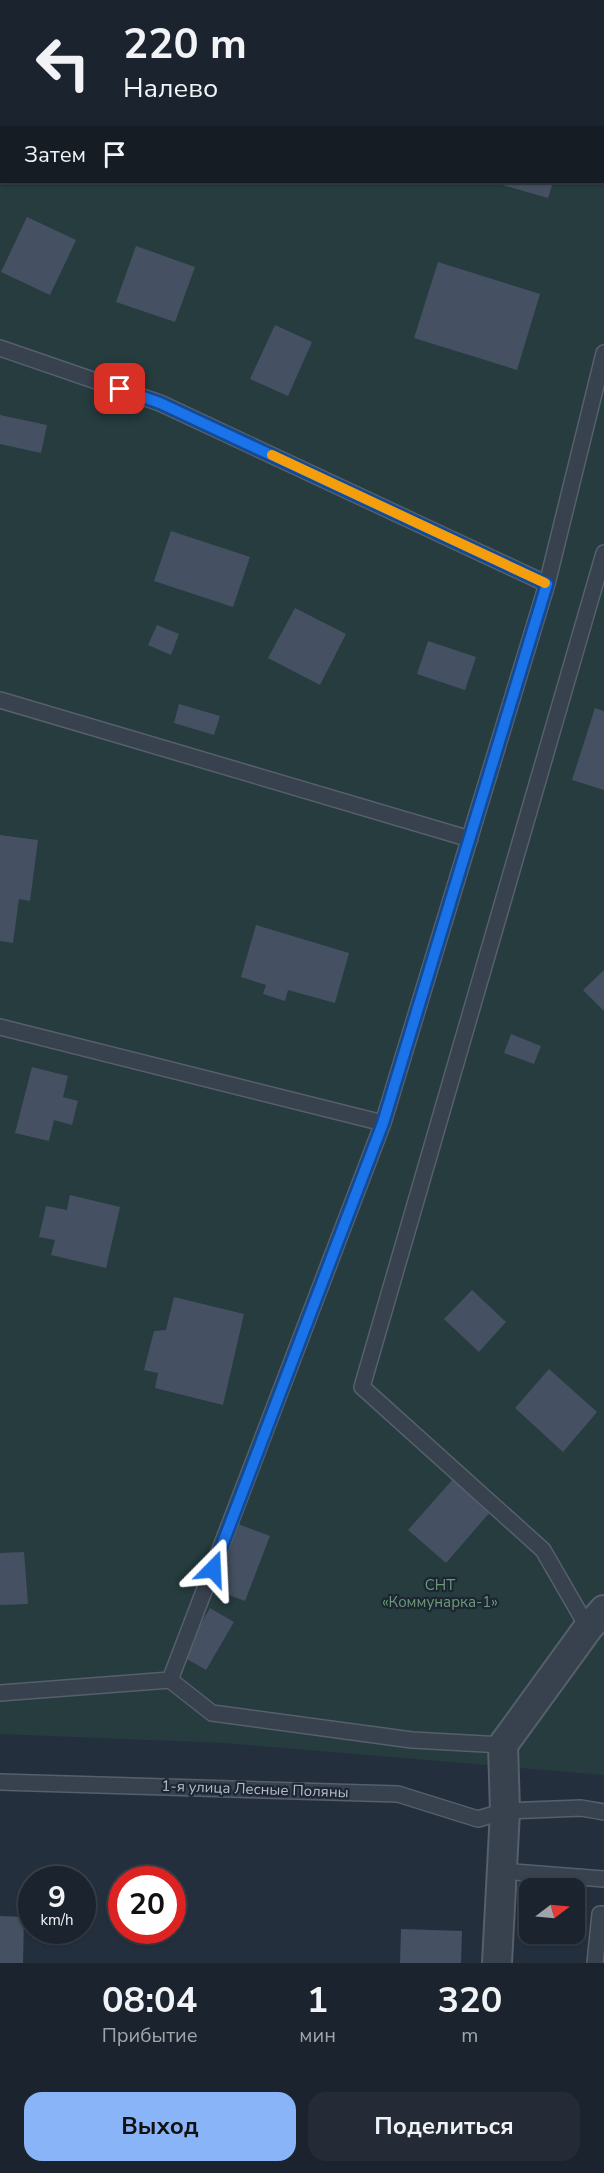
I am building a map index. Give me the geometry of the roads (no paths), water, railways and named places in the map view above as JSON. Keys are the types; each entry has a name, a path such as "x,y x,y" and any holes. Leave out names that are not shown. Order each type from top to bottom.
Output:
{"street":[{"path":"497,1963 505,1811 504,1745 596,1619"}],"lane":[{"path":"0,348 160,403 547,584"},
{"path":"170,1680 383,1123 547,584 604,353"},
{"path":"596,1619 543,1550 362,1387 604,554"},
{"path":"0,700 470,839"},
{"path":"0,1027 383,1123"},
{"path":"0,1693 170,1680 212,1713 412,1740 504,1745"},
{"name":"1-я улица Лесные Поляны","path":"0,1782 398,1794 478,1819 505,1811 581,1808 604,1812"},
{"path":"501,1871 604,1879"},
{"path":"595,1963 600,1914 604,1914"}],"park label":[{"name":"СНТ «Коммунарка-1»","path":"440,1594"}]}
